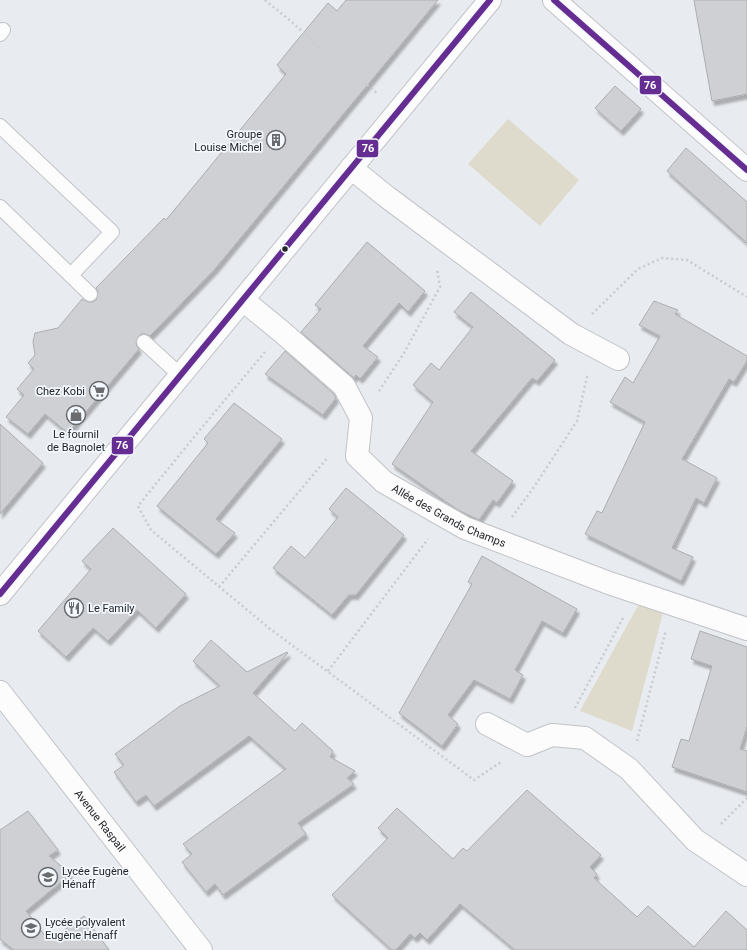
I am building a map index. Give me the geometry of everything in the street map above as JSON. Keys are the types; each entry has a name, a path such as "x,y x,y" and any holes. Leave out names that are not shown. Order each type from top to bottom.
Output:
{"street":[{"path":"0,594 490,0"},
{"path":"554,0 747,170"},
{"path":"351,168 571,334 618,359"},
{"name":"Allée des Grands Champs","path":"243,300 344,386 361,418 357,456 384,482 465,528 609,584 747,629"},
{"name":"Avenue Raspail","path":"0,692 201,950"},
{"path":"487,724 527,745 552,735 585,738 630,769 695,840 747,875"}],"lane":[{"path":"0,126 112,232 71,275"},
{"path":"0,207 90,294"},
{"path":"144,342 181,376"}],"path":[{"path":"265,0 293,22 320,48"},
{"path":"496,540 534,487 577,422 587,377 571,334 638,269 662,258 687,260 747,297"},
{"path":"282,332 138,506 151,530 269,628 474,780 527,745"},
{"path":"328,671 445,516"},
{"path":"560,736 637,593"},
{"path":"630,769 673,604"},
{"path":"700,844 747,798"}],"shaded area":[{"path":"508,119 579,180 540,226 468,164"},
{"path":"640,602 664,609 632,731 580,711"}],"building":[{"path":"346,0 438,0 215,269 150,336 141,334 138,337 136,344 139,349 68,433 45,414 28,434 6,417 24,395 17,389 34,369 28,363 35,355 33,342 35,333 58,328 82,299 88,302 93,302 96,300 98,292 96,288 164,218 166,220 286,74 277,65 328,3 337,11"},
{"path":"694,0 747,0 747,94 712,101"},
{"path":"615,86 641,109 621,131 595,108"},
{"path":"686,148 747,202 747,243 667,171"},
{"path":"367,242 425,291 408,312 399,303 363,346 378,357 360,379 356,375 354,378 301,332 321,309 315,305"},
{"path":"471,292 555,360 537,381 532,378 471,451 513,481 497,503 493,500 479,520 458,510 392,464 433,402 413,385 431,363 439,370 473,327 454,312"},
{"path":"654,301 678,310 675,314 747,356 747,361 734,382 729,379 682,459 717,478 704,503 696,498 672,548 693,557 681,581 585,534 597,511 602,513 645,422 610,402 625,377 633,383 660,336 639,325"},
{"path":"285,351 334,394 336,398 323,415 265,374"},
{"path":"234,403 282,439 216,519 235,533 216,554 157,506 208,443 204,439"},
{"path":"0,424 43,463 0,514"},
{"path":"346,488 404,535 356,595 349,595 332,615 273,568 291,546 305,558 338,517 329,509"},
{"path":"113,528 186,594 156,628 137,610 108,641 93,628 66,657 38,631 91,569 82,561"},
{"path":"482,556 577,609 563,633 542,621 515,670 523,675 510,699 474,680 448,715 458,724 442,746 399,713 472,584 468,582"},
{"path":"700,631 747,647 747,727 740,749 747,751 747,792 672,767 681,739 689,741 712,666 691,659"},
{"path":"211,640 247,672 287,652 288,653 253,693 295,731 302,723 333,751 330,757 355,771 347,778 354,784 298,823 306,834 223,895 215,884 206,892 182,862 192,854 183,844 286,769 249,736 154,806 146,795 136,802 114,772 124,765 115,754 180,706 220,686 193,661"},
{"path":"527,790 601,855 590,867 597,874 594,878 637,917 648,906 694,947 726,911 747,930 747,950 515,950 460,904 427,940 420,933 415,938 410,934 396,950 392,950 332,895 388,838 378,828 397,808 453,859 463,848 467,851"},
{"path":"28,811 58,850 49,856 71,874 26,911 49,941 84,916 109,950 14,950 0,939 0,830"}],"transit line":[{"name":"76","path":"0,594 490,0"},
{"name":"76","path":"554,0 747,170"}],"place":[{"name":"Groupe Louise Michel","path":"276,140"},
{"name":"Chez Kobi","path":"99,391"},
{"name":"Le fournil de Bagnolet","path":"76,415"},
{"name":"Le Family","path":"74,608"},
{"name":"Lycée Eugène Hénaff","path":"48,877"},
{"name":"Lycée polyvalent Eugène Henaff","path":"31,928"}]}
